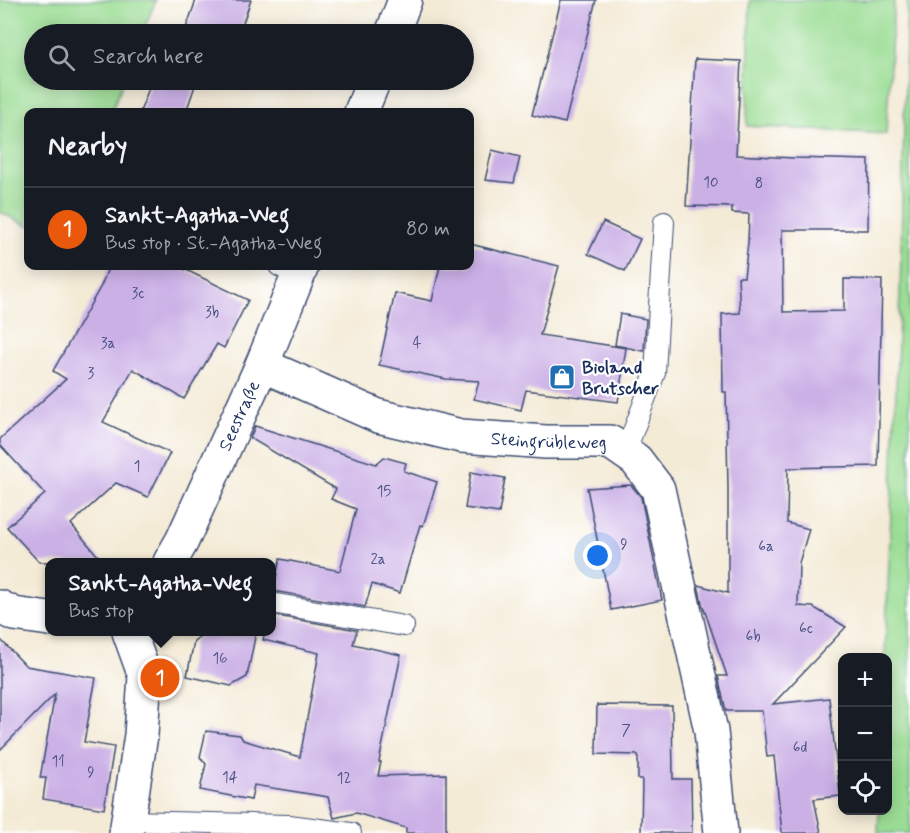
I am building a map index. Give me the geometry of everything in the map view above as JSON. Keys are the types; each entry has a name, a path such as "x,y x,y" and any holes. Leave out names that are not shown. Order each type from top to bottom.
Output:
{"street":[{"path":"396,24 405,0"},
{"path":"363,108 370,90"},
{"name":"Seestraße","path":"172,558 262,365 293,270"},
{"name":"Steingrübleweg","path":"262,365 378,416 461,436 546,442 610,442 636,460 658,489 711,731 721,833"},
{"path":"5,614 45,619"},
{"path":"127,827 141,735 145,676 130,636"}],"lane":[{"path":"625,453 655,373 664,222"},
{"path":"276,604 404,626"},
{"path":"127,827 289,825 351,833"}],"green space":[{"path":"0,0 156,0 146,24 24,24 24,90 120,90 113,108 24,108 24,224 0,212"},
{"path":"750,0 894,0 886,134 747,126"},
{"path":"907,0 910,0 910,833 878,833 879,815 892,815 892,653 885,653 900,293"}],"building":[{"path":"196,0 251,0 243,24 188,24"},
{"path":"561,0 596,0 565,123 532,115"},
{"path":"695,59 741,61 736,155 869,160 868,230 782,230 783,312 844,311 844,279 882,280 878,466 788,468 787,523 809,529 799,563 798,606 813,607 846,627 773,704 829,698 838,796 814,799 821,833 782,833 774,756 767,757 762,711 726,711 718,676 727,676 698,585 728,593 726,392 723,392 722,314 740,313 738,277 744,277 749,214 732,213 732,207 686,206"},
{"path":"148,90 194,90 187,108 142,108"},
{"path":"492,150 520,157 514,183 485,180"},
{"path":"603,222 640,239 625,271 588,254"},
{"path":"474,245 559,266 540,335 626,348 618,402 526,390 521,410 474,399 479,381 446,379 379,365 395,293 432,301 439,270 474,270"},
{"path":"107,270 186,270 248,300 224,348 217,344 184,399 133,369 103,422 170,453 148,497 116,483 71,524 100,558 45,558 45,562 39,562 7,527 45,494 0,445 0,439 66,379 53,371 101,286"},
{"path":"620,314 646,319 644,351 615,345"},
{"path":"255,426 376,464 384,457 406,463 404,471 437,482 423,526 420,525 400,593 372,584 365,607 276,592 280,559 340,571 356,509 331,499 336,489 250,438"},
{"path":"471,472 505,478 499,513 465,508"},
{"path":"631,485 641,497 662,600 611,610 587,488"},
{"path":"276,616 357,630 353,644 401,655 378,776 446,774 446,833 406,833 406,828 356,813 334,818 328,797 254,785 251,800 200,790 206,764 200,757 206,731 240,735 243,740 300,757 319,653 263,640 264,636 276,636"},
{"path":"201,636 255,636 247,677 231,686 187,676 194,641"},
{"path":"0,639 26,666 96,678 84,742 114,747 104,809 43,799 46,778 40,778 55,694 0,750"},
{"path":"597,705 672,706 673,779 691,779 692,833 641,833 642,779 638,779 638,755 596,754"}],"place":[{"name":"Bioland Brutscher","path":"562,377"},
{"name":"Sankt-Agatha-Weg","path":"160,678"}]}
